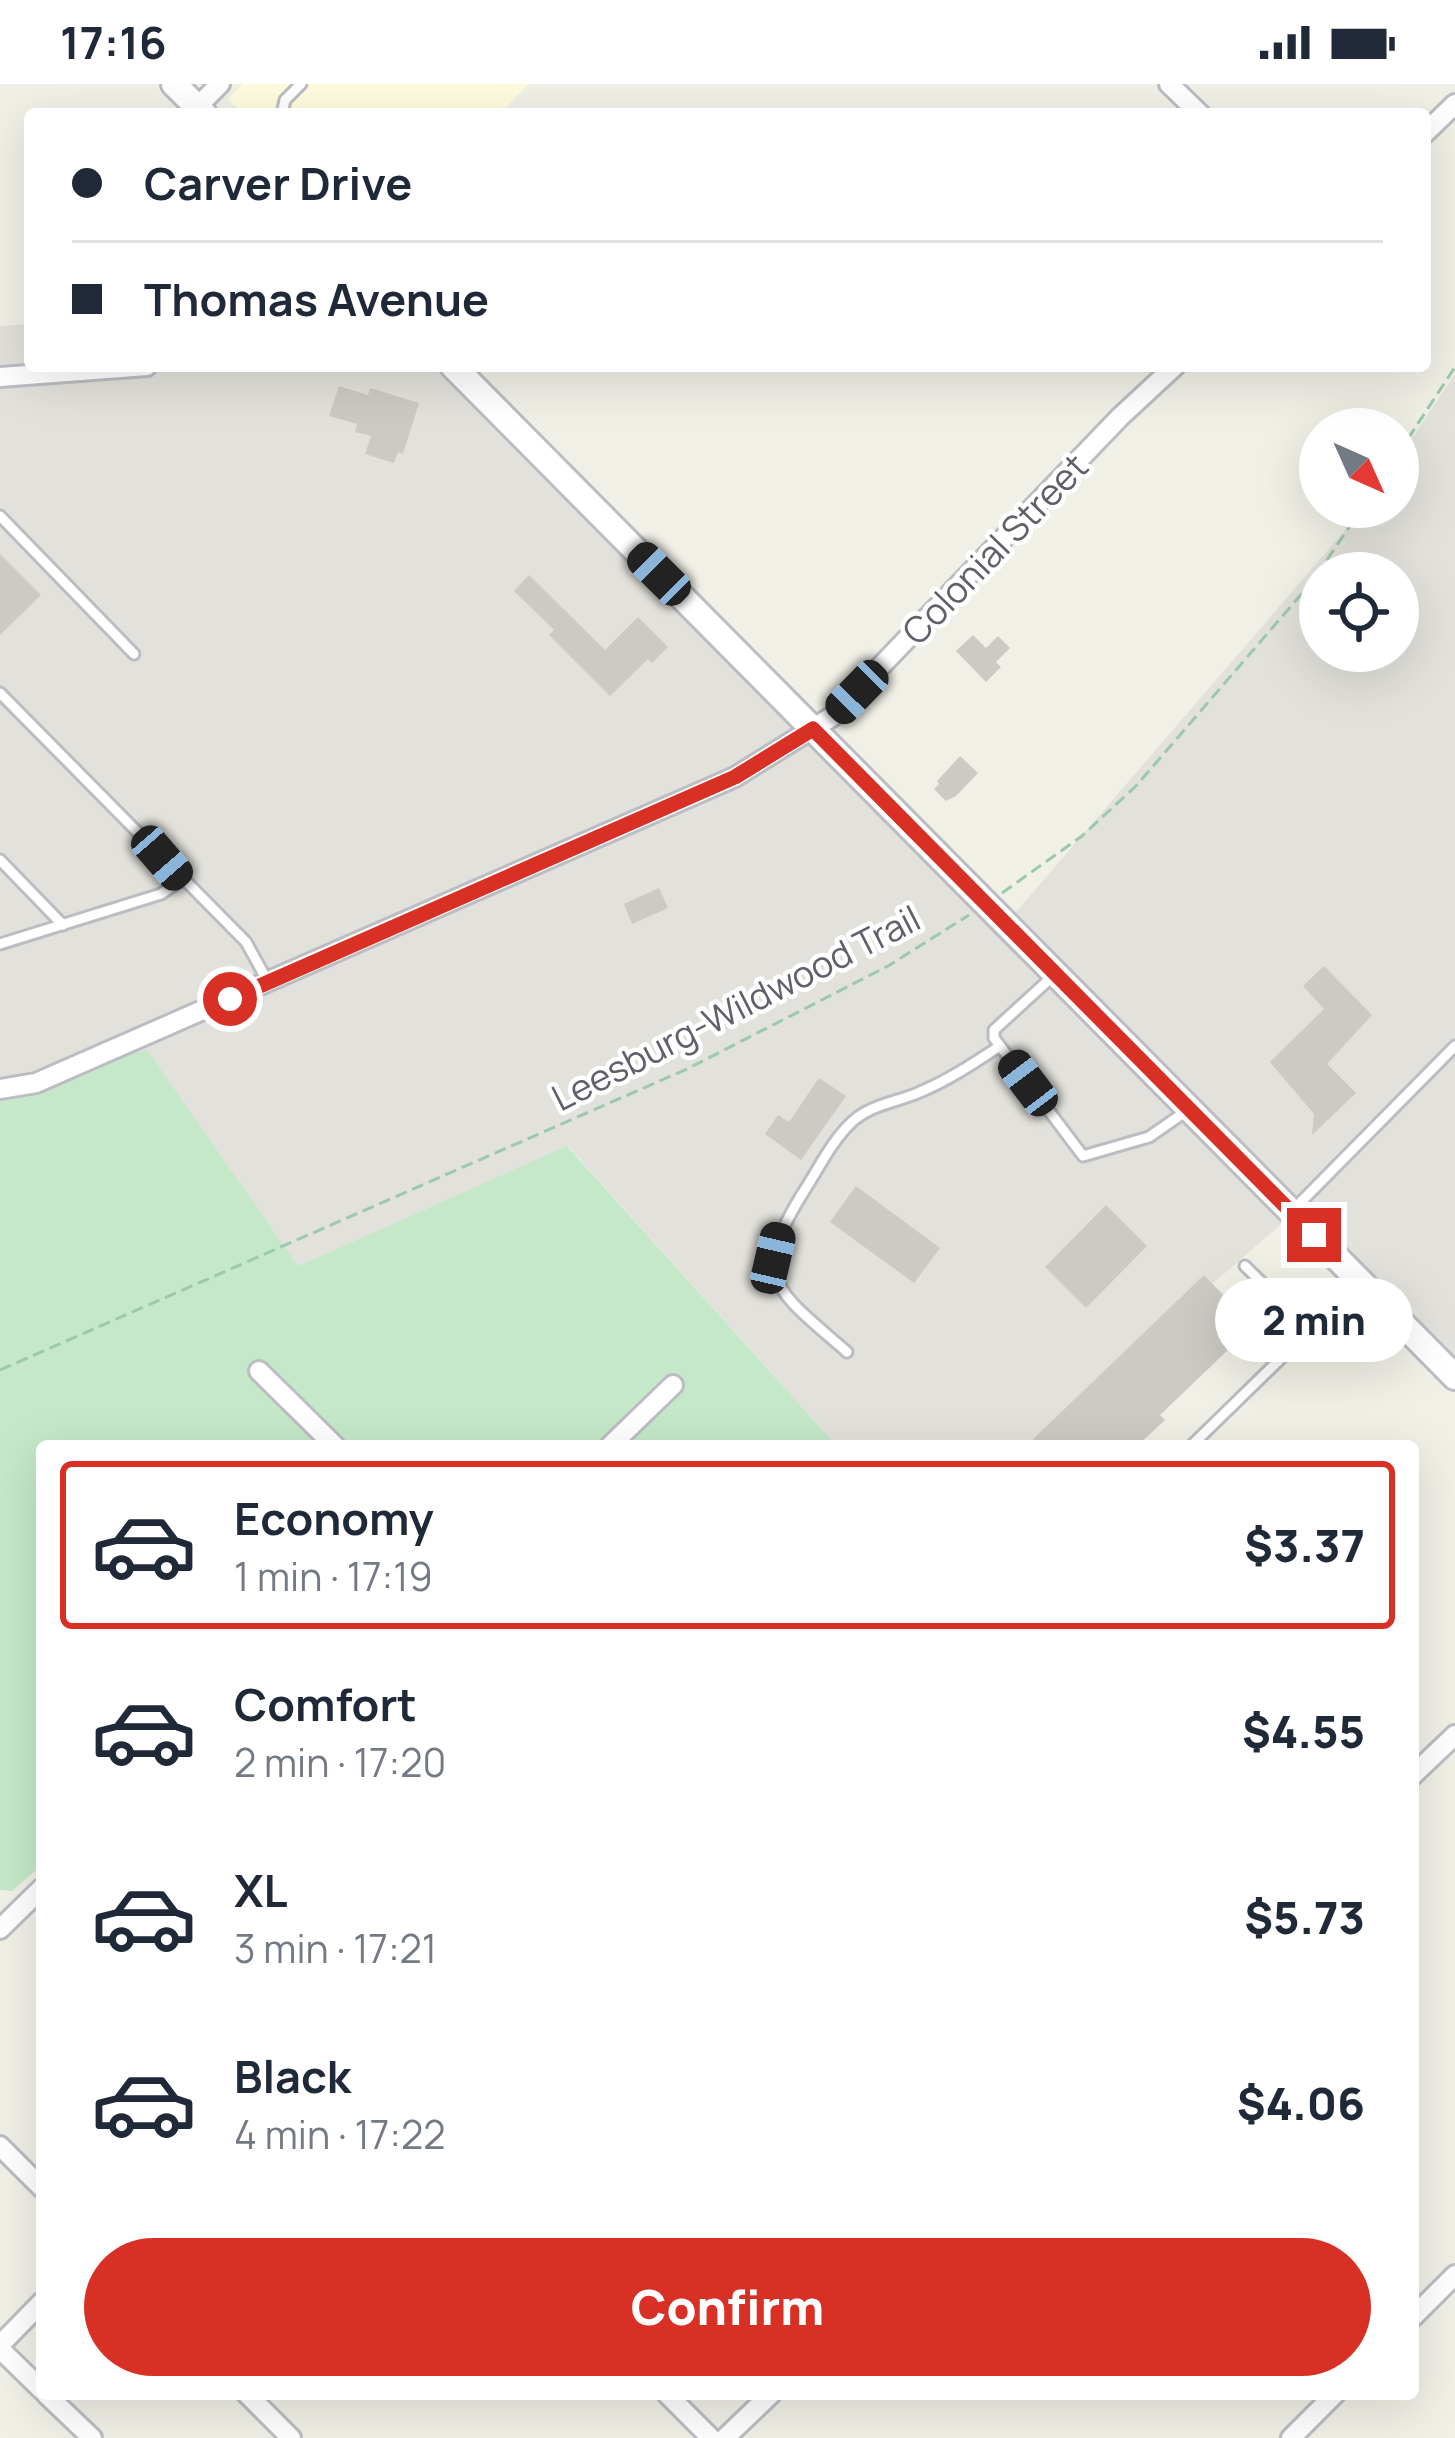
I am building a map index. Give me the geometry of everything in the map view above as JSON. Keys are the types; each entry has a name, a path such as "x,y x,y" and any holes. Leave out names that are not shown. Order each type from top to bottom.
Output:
{"street":[{"path":"174,84 197,108"},
{"path":"1169,84 1194,108"},
{"path":"1431,127 1455,104"},
{"path":"0,377 67,372"},
{"path":"459,372 1455,1377"},
{"name":"Colonial Street","path":"0,1089 36,1083 735,777 833,716 1169,372"},
{"path":"259,1371 329,1440"},
{"path":"616,1440 673,1385"},
{"path":"1419,1768 1455,1735"},
{"path":"0,1929 36,1894"},
{"path":"0,2146 36,2182"},
{"path":"1419,2311 1455,2275"},
{"path":"36,2308 0,2347 36,2384"},
{"path":"52,2400 92,2438"},
{"path":"253,2400 291,2438"},
{"path":"673,2400 711,2438"},
{"path":"725,2438 765,2400"},
{"path":"1291,2438 1329,2400"}],"lane":[{"path":"283,108 301,84"},
{"path":"0,516 134,654"},
{"path":"0,693 246,942 268,982"},
{"path":"0,860 63,925"},
{"path":"0,944 161,894 181,880"},
{"path":"1055,974 994,1030 1000,1046 1083,1156 1149,1137 1189,1108"},
{"path":"847,1352 779,1286 773,1258 779,1230 854,1120 878,1106 917,1094 1000,1046"},
{"path":"1291,1212 1455,1046"},
{"path":"1245,1266 1310,1330"},
{"path":"1197,1440 1360,1281"}],"path":[{"path":"1419,422 1455,368"},
{"name":"Leesburg-Wildwood Trail","path":"0,1370 687,1069 888,966 1082,836 1136,786 1310,583 1348,528"}],"shaded area":[{"path":"243,84 529,84 505,108 237,108 228,99"},
{"path":"24,324 24,372 446,372 1286,1220 1032,1440 832,1440 568,1146 298,1266 147,1051 0,1085 0,326"},
{"path":"473,372 1016,912 1299,584 1299,672 1419,672 1419,552 1326,552 1347,528 1419,528 1419,428 1455,374 1455,1363"}],"green space":[{"path":"147,1050 298,1266 567,1146 832,1440 36,1440 36,1870 12,1891 0,1890 0,1085"}],"building":[{"path":"339,386 368,395 370,388 419,403 403,454 398,452 394,463 365,454 371,436 355,432 357,424 329,416"},
{"path":"0,554 41,595 0,635"},
{"path":"529,575 605,650 638,617 668,647 652,663 648,659 610,696 549,635 554,630 514,591"},
{"path":"973,635 986,648 998,636 1010,648 996,662 1001,667 986,682 956,651"},
{"path":"960,756 978,773 946,801 934,789"},
{"path":"659,888 668,908 632,924 624,904"},
{"path":"1324,966 1372,1015 1327,1064 1356,1093 1312,1135 1314,1114 1270,1062 1324,1009 1303,986"},
{"path":"819,1078 846,1096 801,1160 765,1134 778,1115 789,1122"},
{"path":"856,1186 940,1248 914,1283 830,1222"},
{"path":"1106,1205 1147,1246 1086,1308 1045,1267"},
{"path":"1204,1275 1253,1326 1160,1415 1165,1420 1143,1440 1032,1440"}],"route":[{"path":"230,999 735,777 813,729 1314,1235"}]}
